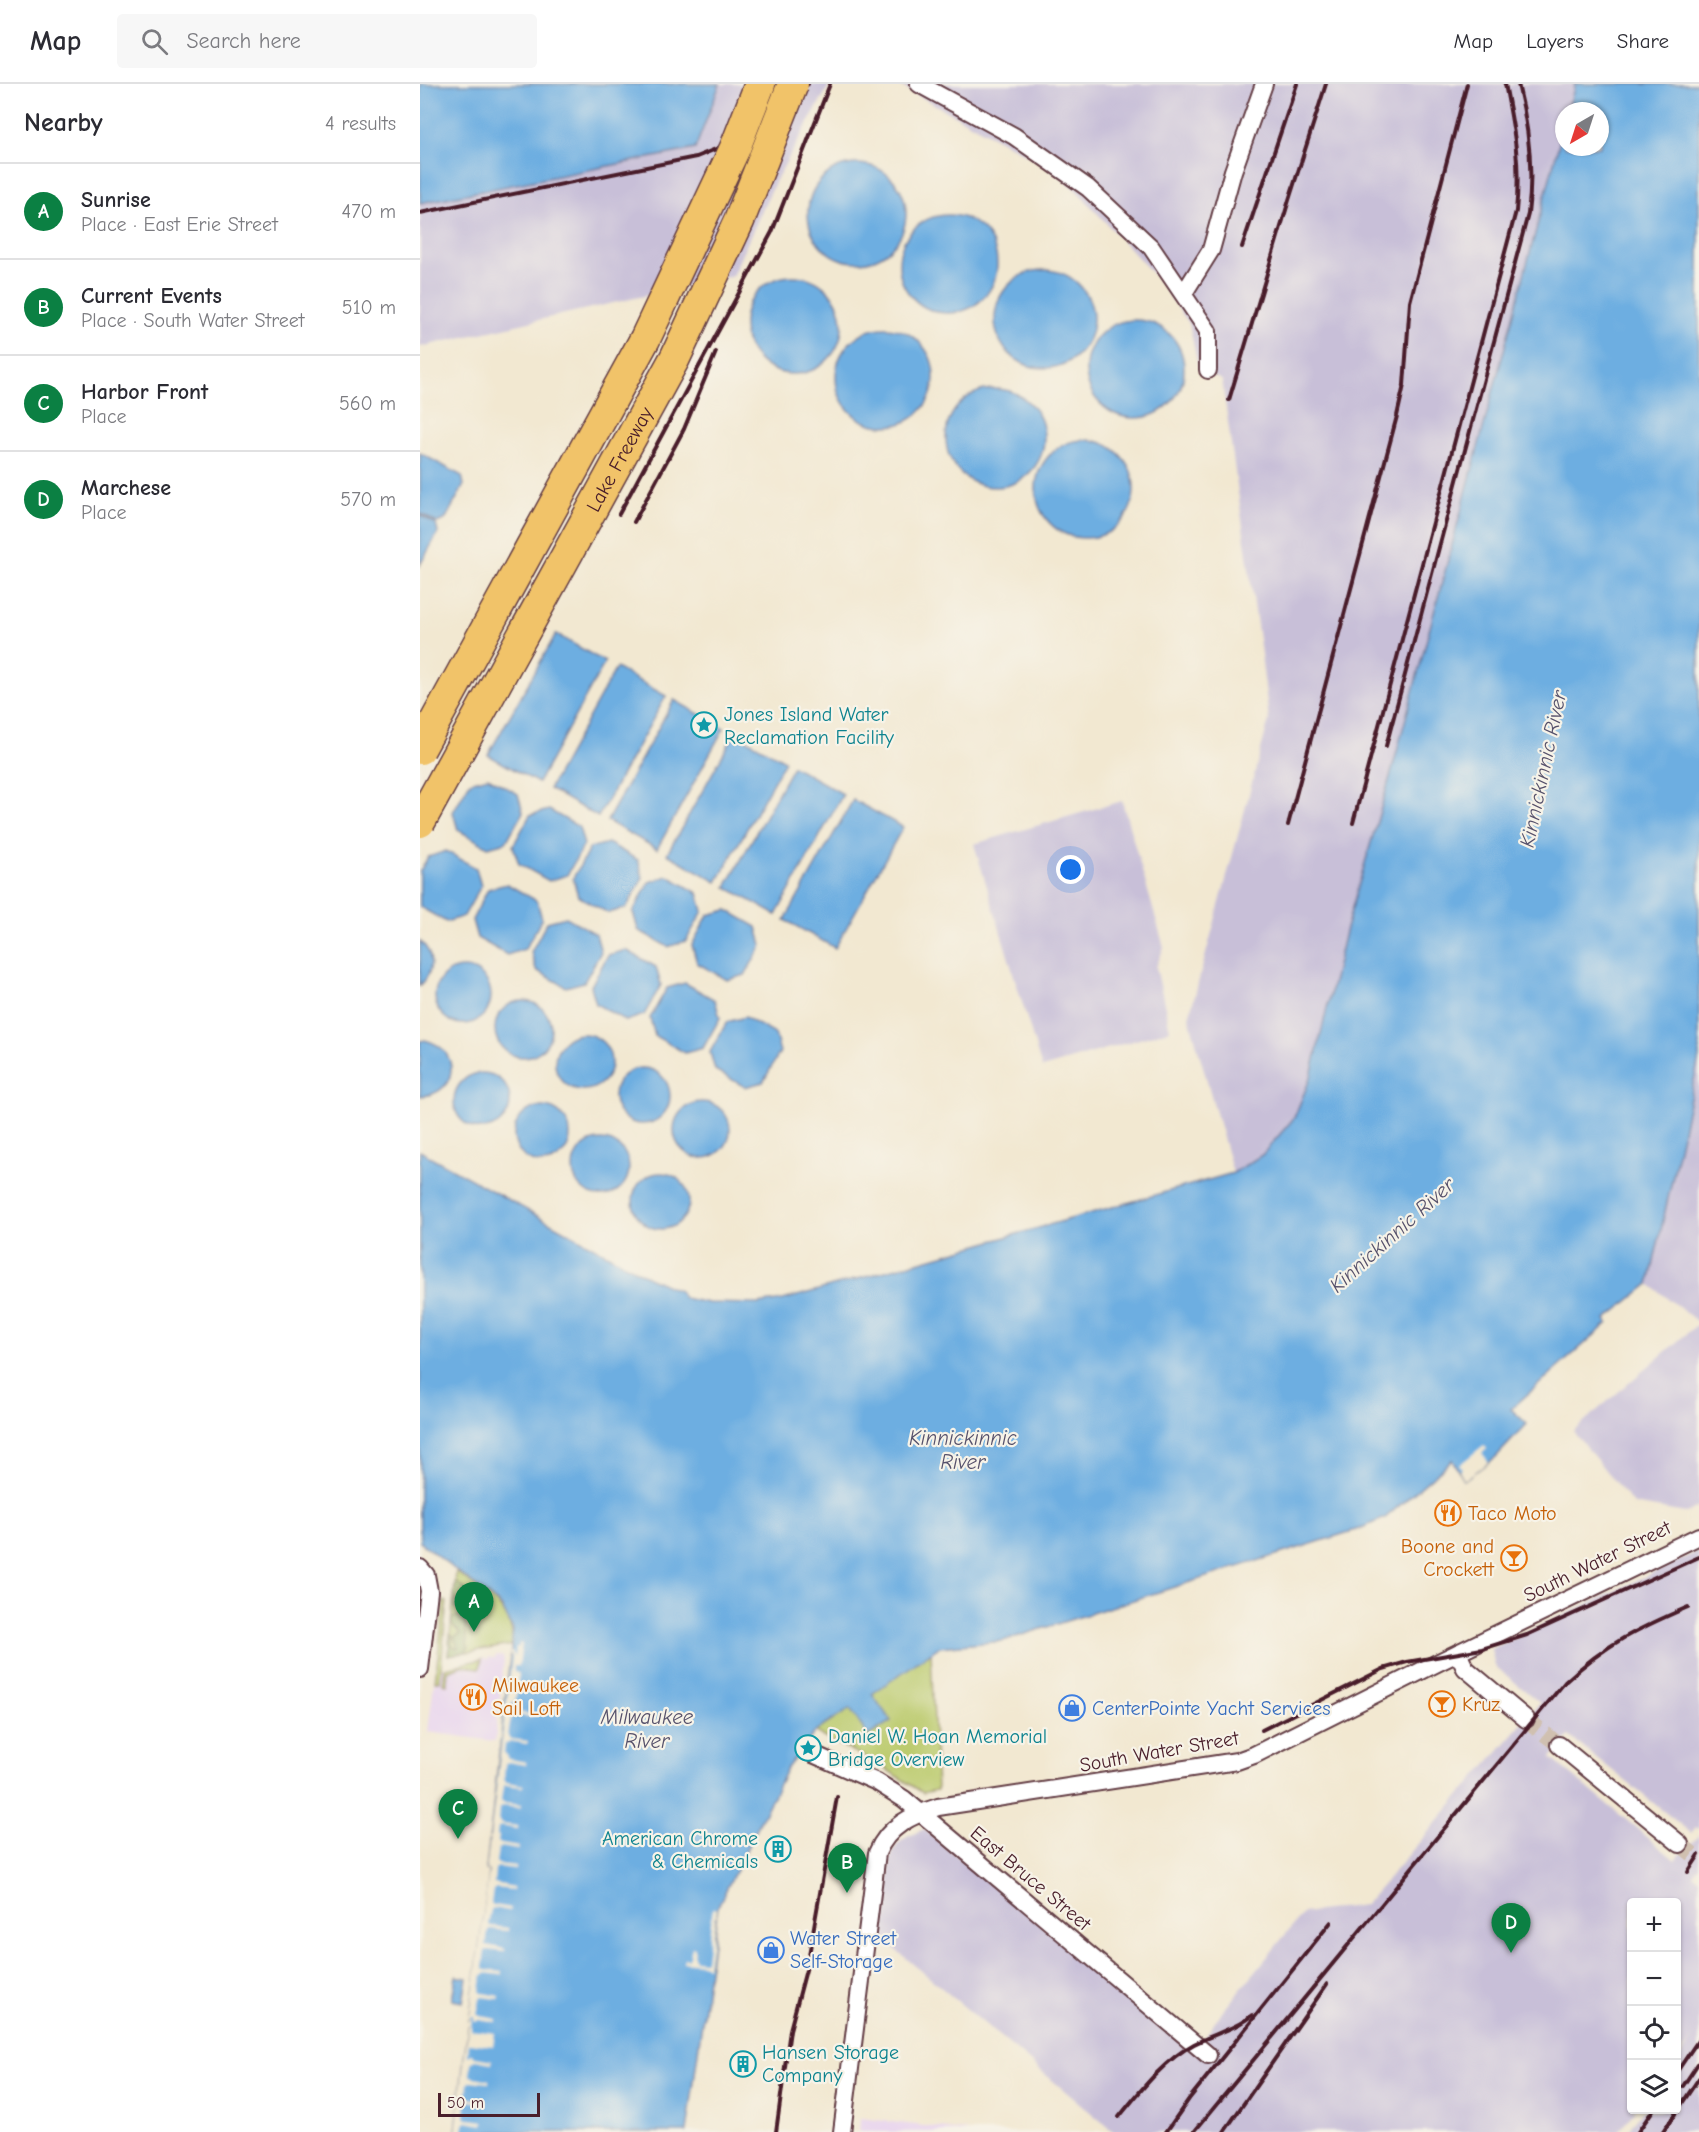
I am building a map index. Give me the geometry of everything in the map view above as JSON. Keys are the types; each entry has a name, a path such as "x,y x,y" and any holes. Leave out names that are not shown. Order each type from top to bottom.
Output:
{"highway":[{"name":"Lake Freeway","path":"420,749 645,339 735,148 760,84"},
{"name":"Lake Freeway","path":"420,822 675,358 739,221 793,84"}],"street":[{"path":"919,84 1014,136 1088,188 1151,248 1208,331 1208,370"},
{"path":"1184,293 1211,250 1233,171 1263,84"},
{"name":"South Water Street","path":"842,2132 877,1853 890,1831 921,1813 938,1807 1184,1771 1237,1761 1254,1755 1699,1536"},
{"path":"420,1568 426,1575 429,1591 420,1669"},
{"path":"1458,1653 1465,1668 1526,1719"},
{"path":"1559,1745 1680,1844"},
{"name":"East Bruce Street","path":"813,1754 877,1782 921,1813 1208,2055"}],"shaded area":[{"path":"720,84 830,84 775,182 732,276 420,347 420,203 695,149"},
{"path":"897,84 1575,84 1570,102 1555,102 1556,156 1392,770 1345,932 1311,1076 1294,1118 1262,1155 1233,1173 1189,1017 1269,720 1222,380 1199,370 1189,323 1154,275 1076,190 1042,163"},
{"path":"1122,801 1164,947 1156,967 1170,1030 1042,1068 974,844"},
{"path":"1699,1058 1699,1323 1649,1284"},
{"path":"1699,1323 1699,1506 1685,1513 1633,1504 1573,1431"},
{"path":"1699,1551 1699,1829 1696,1827 1691,1833 1569,1736 1551,1758 1675,1860 1699,1835 1699,1866 1693,1874 1699,1879 1699,2129 1697,2132 1627,2132 1640,2114 1681,2114 1681,2055 1693,2036 1681,2052 1681,1898 1627,1898 1627,2114 1633,2114 1618,2132 1114,2132 882,1938 894,1849 907,1837 924,1829 1196,2053 1215,2021 1303,1913 1365,1905 1540,1703 1495,1666 1491,1649"},
{"path":"496,1655 503,1656 504,1660 495,1741 428,1732 436,1667 445,1668 482,1658 495,1658"},
{"path":"861,2118 970,2132 859,2132"}],"green space":[{"path":"456,1572 486,1594 503,1611 512,1632 512,1645 448,1655"},
{"path":"456,1582 476,1598 475,1613 478,1619 466,1620 468,1648 465,1652 448,1655 450,1635 452,1635 452,1645 457,1648 454,1637 461,1634 452,1625 452,1618 465,1615 455,1607 454,1601 458,1602 454,1596"},
{"path":"444,1601 447,1602 440,1681 435,1681"},
{"path":"931,1652 937,1790 923,1793 875,1762 823,1737 816,1731"},
{"path":"482,1659 480,1668 461,1666 448,1671 447,1684 443,1683 445,1668"}],"water":[{"path":"420,84 720,84 695,149 420,203"},
{"name":"Kinnickinnic River","path":"1575,84 1699,84 1699,1058 1649,1284 1606,1319 1608,1323 1511,1409 1527,1424 1496,1457 1464,1480 1452,1460 1385,1518 1359,1529 1003,1641 939,1647 872,1694 891,1721 868,1736 850,1709 816,1731 787,1768 718,1906 687,2132 456,2132 488,1883 489,1871 486,1870 513,1630 501,1606 420,1542 420,1151 650,1278 679,1291 684,1298 708,1303 758,1304 783,1300 1233,1173 1262,1155 1294,1118 1311,1076 1345,932 1392,770 1556,156 1609,156 1609,102 1570,102"},
{"path":"857,164 876,168 892,178 902,194 906,213 902,232 892,248 876,258 857,262 838,258 822,248 812,232 808,213 812,194 822,178 838,168"},
{"path":"948,215 967,219 983,229 993,245 997,264 993,283 983,299 967,309 948,313 929,309 913,299 903,283 899,264 903,245 913,229 929,219"},
{"path":"1044,270 1063,274 1079,284 1089,300 1093,319 1089,338 1079,354 1063,364 1044,368 1025,364 1009,354 999,338 995,319 999,300 1009,284 1025,274"},
{"path":"793,276 812,280 828,290 838,306 842,325 838,344 828,360 812,370 793,374 774,370 758,360 748,344 744,325 748,306 758,290 774,280"},
{"path":"1135,320 1154,324 1170,334 1180,350 1184,369 1180,388 1170,404 1154,414 1135,418 1116,414 1100,404 1090,388 1086,369 1090,350 1100,334 1116,324"},
{"path":"885,328 904,332 920,342 930,358 934,377 930,396 920,412 904,422 885,426 866,422 850,412 840,396 836,377 840,358 850,342 866,332"},
{"path":"995,389 1014,393 1030,403 1040,419 1044,438 1040,457 1030,473 1014,483 995,487 976,483 960,473 950,457 946,438 950,419 960,403 976,393"},
{"path":"1085,440 1104,444 1120,454 1130,470 1134,489 1130,508 1120,524 1104,534 1085,538 1066,534 1050,524 1040,508 1036,489 1040,470 1050,454 1066,444"},
{"path":"420,453 462,476 464,485 445,520 437,523 420,513"},
{"path":"420,515 436,524 438,533 420,565"},
{"path":"556,634 605,662 538,783 488,755"},
{"path":"616,668 666,696 598,817 549,789"},
{"path":"674,700 724,728 657,849 607,821"},
{"path":"735,733 785,761 717,882 667,854"},
{"path":"793,766 843,794 776,915 726,887"},
{"path":"488,777 518,794 523,812 506,842 488,847 458,830 453,812 470,782"},
{"path":"853,800 903,827 835,948 785,920"},
{"path":"549,810 579,827 584,845 567,875 549,881 519,864 513,846 530,815"},
{"path":"608,843 638,860 643,878 626,908 608,913 578,896 573,878 590,848"},
{"path":"446,851 476,868 481,886 464,916 446,922 420,907 420,871 428,857"},
{"path":"668,876 698,893 703,911 686,941 668,947 638,930 633,912 649,882"},
{"path":"507,884 537,901 542,919 525,949 507,955 477,938 472,920 488,889"},
{"path":"727,910 757,927 762,945 745,975 727,980 697,963 692,945 708,915"},
{"path":"566,917 596,934 601,952 584,982 566,987 536,970 531,952 547,922"},
{"path":"420,941 428,952 431,963 428,975 420,986"},
{"path":"626,950 656,967 661,985 644,1015 626,1021 596,1004 591,986 608,955"},
{"path":"463,968 474,970 483,976 489,985 491,996 489,1007 483,1016 474,1022 463,1024 452,1022 443,1016 437,1007 435,996 437,985 443,976 452,970"},
{"path":"685,983 715,1000 720,1018 703,1048 685,1053 655,1036 650,1018 667,988"},
{"path":"523,1001 534,1003 543,1009 549,1018 551,1029 549,1040 543,1049 534,1055 523,1057 512,1055 503,1049 497,1040 495,1029 497,1018 503,1009 512,1003"},
{"path":"745,1017 775,1034 780,1052 763,1082 745,1087 715,1070 710,1052 727,1022"},
{"path":"583,1034 594,1036 603,1042 609,1051 611,1062 609,1073 603,1082 594,1088 583,1090 572,1088 563,1082 557,1073 555,1062 557,1051 563,1042 572,1036"},
{"path":"425,1040 437,1045 445,1052 450,1061 451,1071 442,1088 433,1094 420,1096 420,1041"},
{"path":"642,1068 653,1070 662,1076 668,1085 670,1096 668,1107 662,1116 653,1122 642,1124 631,1122 622,1116 616,1107 614,1096 616,1085 622,1076 631,1070"},
{"path":"482,1073 493,1075 502,1081 508,1090 510,1101 508,1112 502,1121 493,1127 482,1129 471,1127 462,1121 456,1112 454,1101 456,1090 462,1081 471,1075"},
{"path":"702,1102 713,1104 722,1110 728,1119 730,1130 728,1141 722,1150 713,1156 702,1158 691,1156 682,1150 676,1141 674,1130 676,1119 682,1110 691,1104"},
{"path":"542,1107 553,1109 562,1115 568,1124 570,1135 568,1146 562,1155 553,1161 542,1163 531,1161 522,1155 516,1146 514,1135 516,1124 522,1115 531,1109"},
{"path":"601,1140 612,1142 621,1148 627,1157 629,1168 627,1179 621,1188 612,1194 601,1196 590,1194 581,1188 575,1179 573,1168 575,1157 581,1148 590,1142"},
{"path":"661,1173 672,1175 681,1181 687,1190 689,1201 687,1212 681,1221 672,1227 661,1229 650,1227 641,1221 635,1212 633,1201 635,1190 641,1181 650,1175"},
{"path":"456,1976 467,1978 463,2002 452,2000"}],"pier":[{"path":"1484,1445 1487,1449 1482,1453 1489,1462 1464,1480 1459,1471 1462,1468 1459,1465"},
{"path":"519,1643 522,1644 519,1666 514,1666 514,1671 519,1674 515,1702 512,1702 511,1709 514,1712 531,1714 531,1717 513,1715 508,1736 511,1739 528,1741 527,1744 510,1741 505,1744 504,1753 509,1759 526,1762 526,1765 508,1762 505,1764 504,1779 506,1782 523,1785 523,1787 505,1785 501,1800 503,1803 521,1805 520,1808 503,1806 500,1808 499,1821 501,1824 518,1826 518,1829 501,1826 498,1828 497,1835 499,1836 498,1842 518,1847 518,1850 501,1847 498,1849 496,1862 516,1866 516,1869 498,1867 495,1869 494,1883 513,1887 513,1890 496,1888 493,1890 491,1903 511,1908 510,1911 493,1908 488,1924 508,1928 508,1931 490,1929 488,1931 486,1945 505,1949 505,1952 485,1951 483,1968 503,1972 502,1975 485,1973 482,1976 480,1991 500,1996 499,1999 482,1997 477,2014 497,2019 496,2022 479,2020 476,2022 472,2016 471,2030 495,2033 493,2046 469,2043 468,2054 468,2056 472,2054 475,2057 492,2060 492,2063 475,2060 471,2063 470,2076 489,2080 489,2083 471,2081 468,2083 467,2096 469,2098 487,2101 486,2104 469,2101 466,2104 465,2117 484,2121 484,2125 466,2122 463,2132 456,2132 489,1871 486,1870 512,1657 509,1651 512,1651 515,1657"},
{"path":"713,1908 717,1909 708,1967 703,1964 683,1962 684,1958 688,1959 690,1956 692,1947 695,1948 695,1960 706,1960"}],"tunnel":[{"path":"1526,1719 1559,1745"},
{"path":"1680,1844 1699,1859"}],"railway":[{"path":"420,213 696,157 727,144 756,127 808,84"},
{"path":"619,514 772,232 830,84"},
{"path":"1242,247 1297,84"},
{"path":"1229,400 1326,84"},
{"path":"1288,825 1397,416 1404,385 1410,302 1467,84"},
{"path":"1353,823 1516,211 1517,162 1505,84"},
{"path":"1386,746 1528,214 1531,181 1529,148 1518,84"},
{"path":"634,522 684,429 716,352"},
{"path":"1262,1730 1383,1669 1407,1662 1482,1649 1527,1635 1699,1557"},
{"path":"1194,2132 1565,1682 1608,1647 1688,1607"},
{"path":"776,2132 790,2030 807,1966 837,1797"},
{"path":"1688,1872 1699,1855"},
{"path":"1166,2132 1189,2099 1331,1922"},
{"path":"1224,2132 1327,1984"},
{"path":"1119,2117 1153,2077 1172,2059 1194,2044 1232,2028 1252,2015"},
{"path":"1681,2066 1699,2039"},
{"path":"1683,2086 1699,2062"},
{"path":"1663,2132 1699,2078"},
{"path":"1638,2132 1650,2114"}],"place":[{"name":"Jones Island Water Reclamation Facility","path":"704,725"},
{"name":"Taco Moto","path":"1448,1513"},
{"name":"Boone and Crockett","path":"1514,1558"},
{"name":"Sunrise","path":"474,1632"},
{"name":"Milwaukee Sail Loft","path":"473,1697"},
{"name":"Kruz","path":"1442,1704"},
{"name":"CenterPointe Yacht Services","path":"1072,1708"},
{"name":"Daniel W. Hoan Memorial Bridge Overview","path":"808,1748"},
{"name":"Harbor Front","path":"458,1839"},
{"name":"American Chrome & Chemicals","path":"778,1849"},
{"name":"Current Events","path":"847,1893"},
{"name":"Water Street Self-Storage","path":"771,1950"},
{"name":"Marchese","path":"1511,1953"},
{"name":"Hansen Storage Company","path":"743,2064"}],"water label":[{"name":"Milwaukee River","path":"647,1729"}]}
